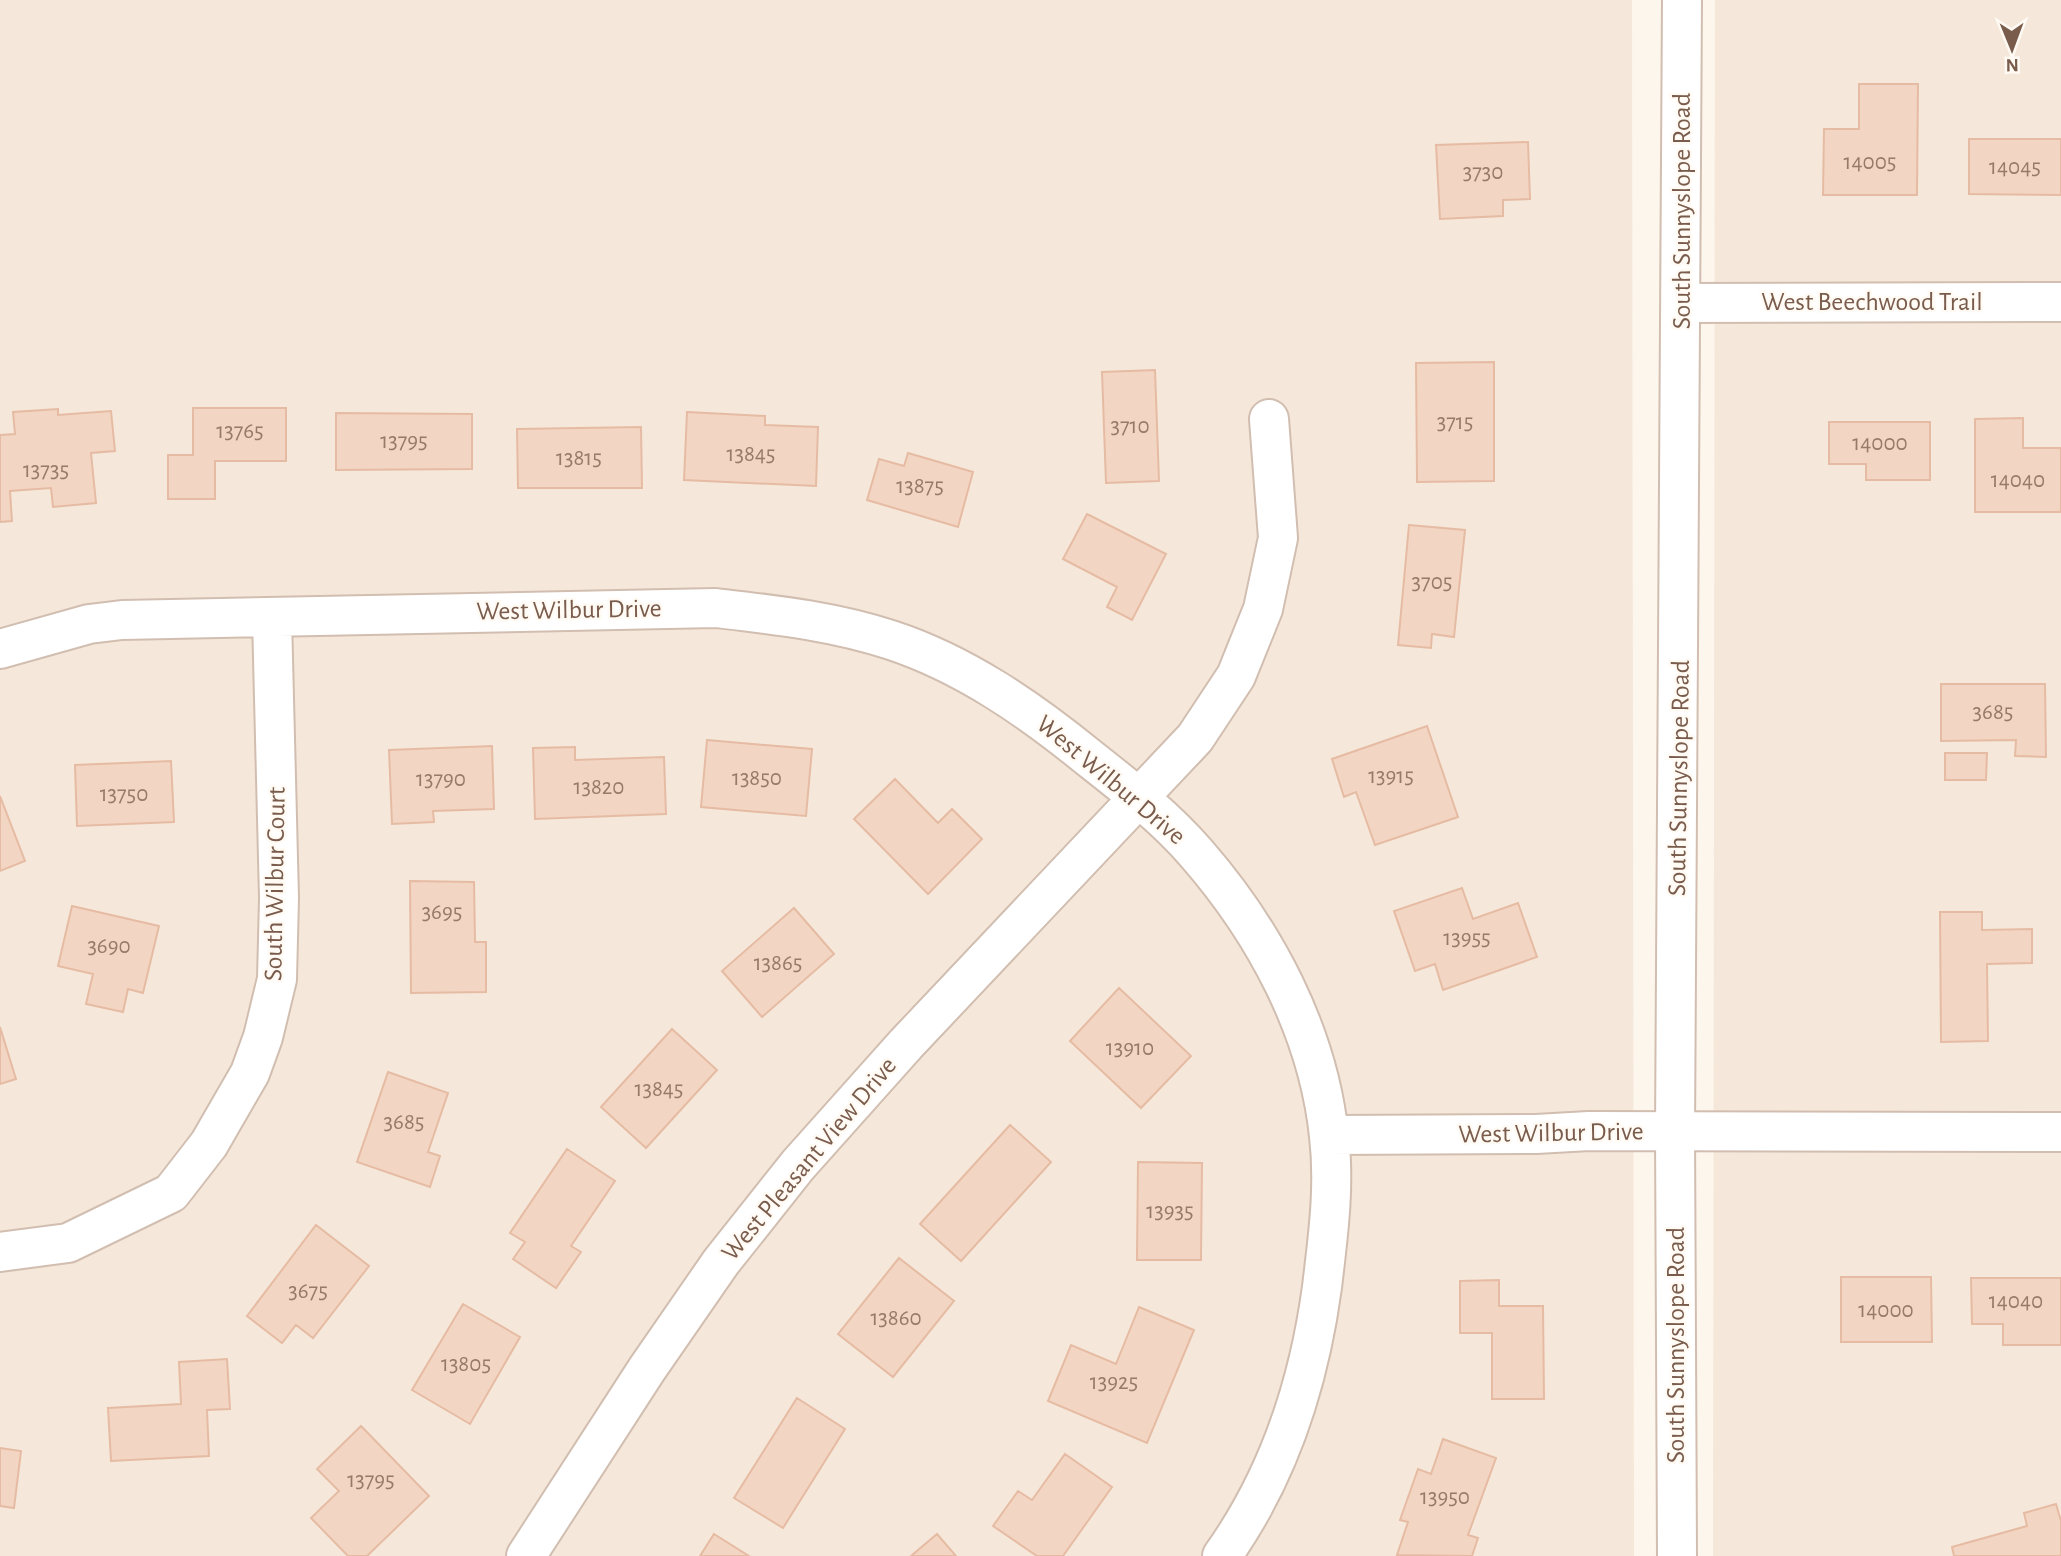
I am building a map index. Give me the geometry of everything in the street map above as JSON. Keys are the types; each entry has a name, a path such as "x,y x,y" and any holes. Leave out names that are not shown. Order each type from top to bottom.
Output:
{"street":[{"name":"South Sunnyslope Road","path":"1677,1556 1675,1131 1683,303 1682,0"},
{"name":"West Beechwood Trail","path":"1683,303 2061,302"},
{"name":"West Pleasant View Drive","path":"526,1556 654,1358 721,1262 798,1165 906,1044 1195,738 1236,676 1263,609 1278,538 1269,419"},
{"name":"West Wilbur Drive","path":"0,649 89,624 111,621 716,608 812,619 892,640 965,673 1035,714 1140,799 1194,851 1228,892 1266,949 1297,1015 1318,1074 1329,1135 1675,1131 2061,1132"},
{"name":"South Wilbur Court","path":"0,1252 68,1243 171,1193 209,1144 250,1073 263,1037 277,979 279,898 272,618"},
{"path":"1222,1556 1275,1464 1297,1408 1318,1313 1333,1204 1329,1135"}],"shaded area":[{"path":"0,0 1632,0 1634,1556 0,1556"},
{"path":"1715,0 2061,0 2061,1556 1713,1556"}],"building":[{"path":"1859,84 1918,84 1917,195 1823,195 1824,129 1859,129"},
{"path":"1969,139 2061,139 2061,195 1969,194"},
{"path":"1528,142 1530,199 1503,200 1503,216 1440,219 1436,145"},
{"path":"1494,362 1494,481 1417,482 1416,363"},
{"path":"1155,370 1159,481 1106,483 1102,372"},
{"path":"193,408 286,408 286,461 215,461 215,499 168,499 168,455 193,455"},
{"path":"58,409 58,415 111,411 115,451 91,453 96,503 53,507 51,488 10,491 12,521 0,522 0,435 15,434 13,412"},
{"path":"687,412 765,416 765,425 818,427 816,486 684,480"},
{"path":"336,413 472,414 472,469 336,470"},
{"path":"2023,418 2023,448 2061,448 2061,512 1975,512 1975,419"},
{"path":"1829,422 1930,422 1930,480 1866,480 1866,464 1829,464"},
{"path":"641,427 642,488 518,488 517,429"},
{"path":"908,453 973,472 958,527 867,500 879,459 904,466"},
{"path":"1087,514 1166,554 1132,620 1107,607 1117,587 1063,559"},
{"path":"1409,525 1465,530 1454,637 1432,634 1431,648 1398,645"},
{"path":"1941,684 2045,684 2046,757 2015,756 2016,740 1941,741"},
{"path":"1427,726 1458,817 1375,845 1356,792 1344,797 1332,759"},
{"path":"707,740 812,749 806,816 701,807"},
{"path":"492,746 494,809 433,811 434,822 392,824 389,750"},
{"path":"575,747 575,760 664,757 666,814 535,819 533,748"},
{"path":"1945,753 1987,753 1986,780 1945,780"},
{"path":"171,761 174,822 77,826 75,765"},
{"path":"895,779 938,823 952,809 982,839 928,894 854,819"},
{"path":"0,796 25,861 0,871"},
{"path":"410,881 474,882 475,942 486,942 486,992 411,993"},
{"path":"1462,888 1473,919 1518,903 1537,957 1443,990 1435,964 1415,971 1394,911"},
{"path":"72,906 159,926 143,993 128,989 123,1012 86,1004 93,974 58,966"},
{"path":"794,908 834,954 762,1017 722,971"},
{"path":"1940,912 1982,912 1982,930 2032,929 2032,963 1987,964 1988,1041 1941,1042"},
{"path":"1119,988 1191,1056 1141,1108 1070,1041"},
{"path":"0,1027 16,1079 0,1084"},
{"path":"672,1029 717,1070 646,1148 601,1107"},
{"path":"388,1072 448,1093 428,1152 440,1156 430,1187 357,1162"},
{"path":"1010,1125 1051,1162 961,1261 920,1224"},
{"path":"567,1149 615,1181 571,1246 581,1252 556,1288 513,1259 525,1242 510,1233"},
{"path":"1138,1162 1202,1163 1201,1260 1137,1260"},
{"path":"316,1225 369,1266 313,1338 296,1325 282,1343 247,1316"},
{"path":"899,1258 954,1301 893,1377 838,1334"},
{"path":"1841,1277 1931,1277 1932,1342 1841,1342"},
{"path":"1971,1278 2061,1278 2061,1345 2003,1345 2003,1324 1972,1324"},
{"path":"1499,1280 1499,1306 1543,1306 1544,1399 1492,1399 1492,1333 1460,1333 1460,1281"},
{"path":"463,1304 520,1337 470,1424 412,1390"},
{"path":"1139,1307 1194,1330 1147,1443 1048,1401 1071,1345 1116,1364"},
{"path":"227,1359 230,1409 207,1410 209,1456 111,1461 108,1408 181,1404 179,1362"},
{"path":"797,1398 845,1429 783,1528 734,1498"},
{"path":"361,1426 429,1496 367,1556 348,1556 311,1518 339,1491 317,1469"},
{"path":"1443,1439 1496,1458 1468,1535 1478,1538 1472,1556 1397,1555 1408,1522 1400,1520 1418,1469 1431,1474"},
{"path":"0,1448 21,1451 14,1508 0,1506"},
{"path":"1065,1454 1112,1487 1063,1556 1037,1556 993,1526 1018,1491 1032,1500"},
{"path":"2056,1504 2061,1521 2061,1556 1954,1556 1952,1547 2027,1526 2024,1513"},
{"path":"714,1534 749,1556 700,1556"},
{"path":"937,1534 956,1556 911,1556"}]}
